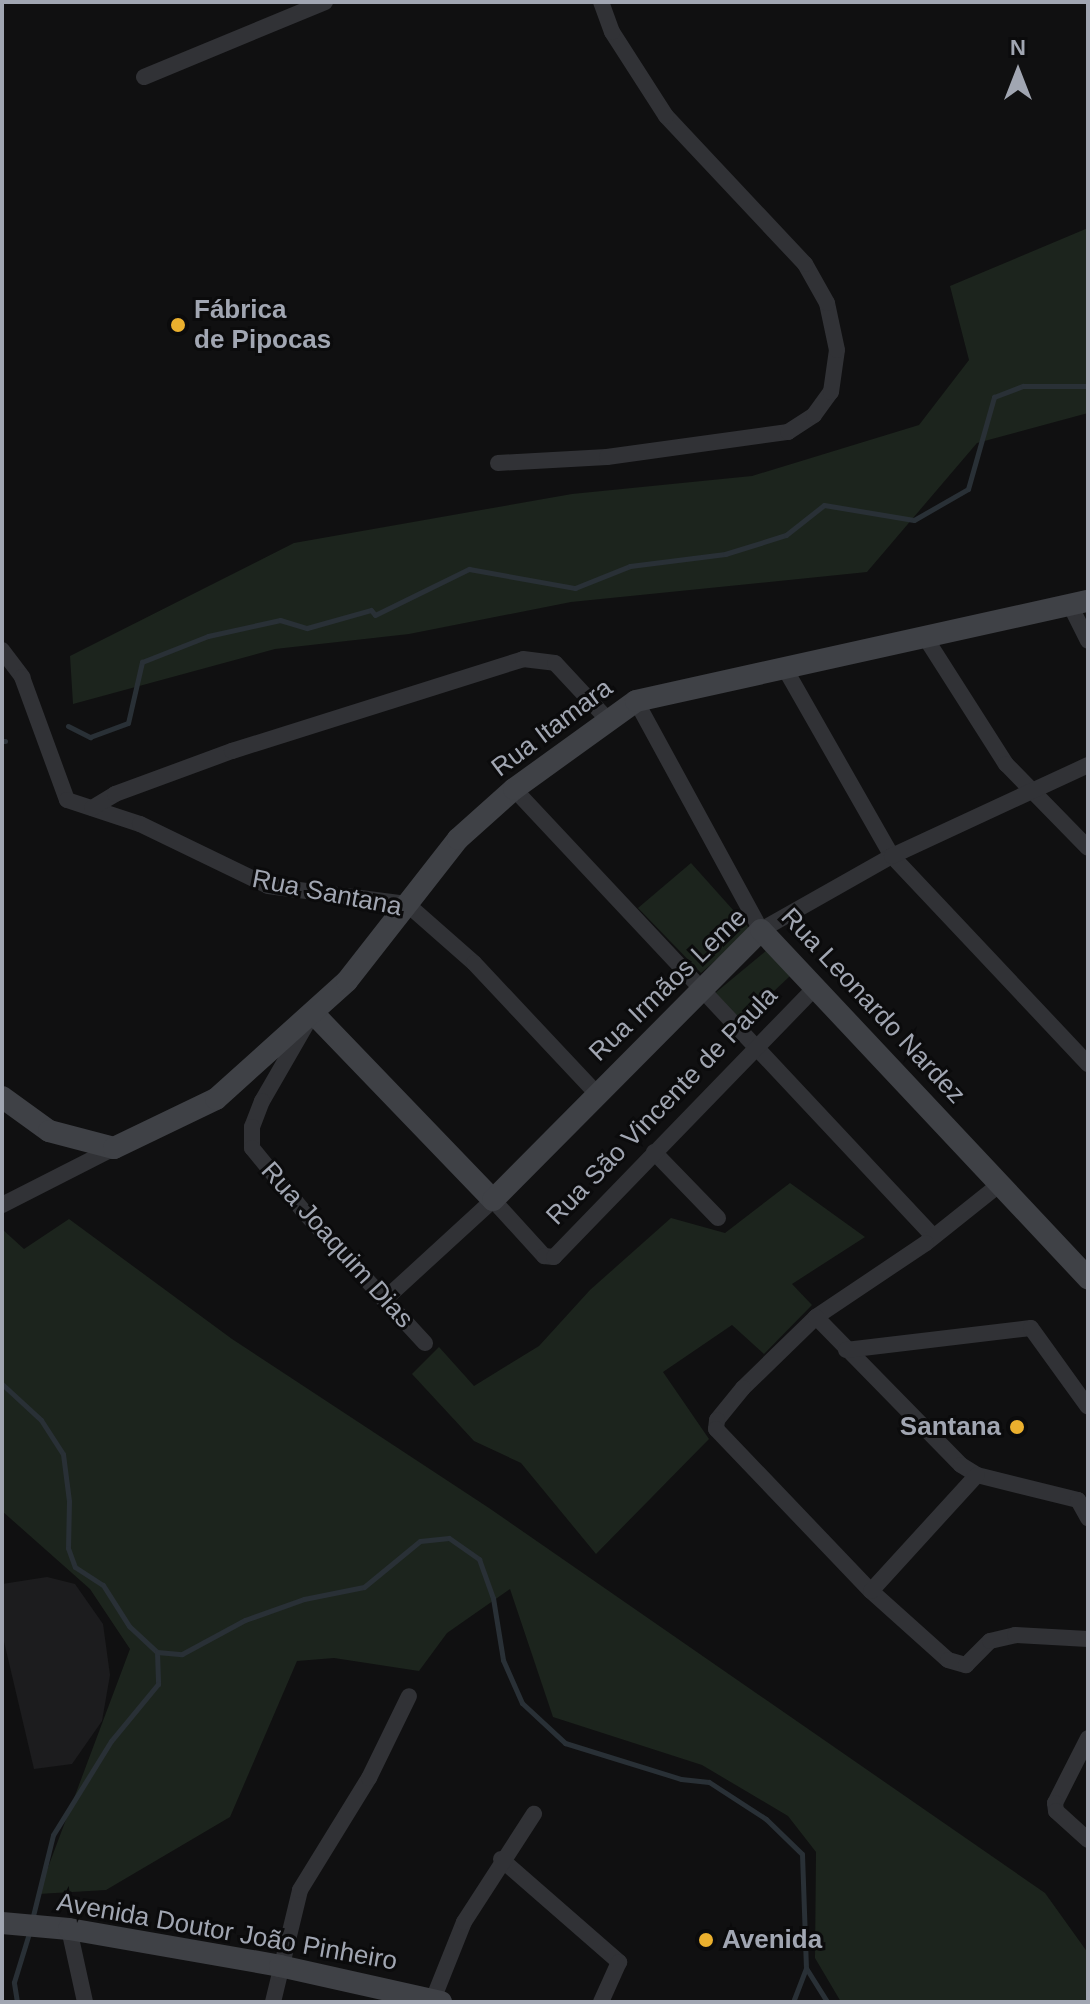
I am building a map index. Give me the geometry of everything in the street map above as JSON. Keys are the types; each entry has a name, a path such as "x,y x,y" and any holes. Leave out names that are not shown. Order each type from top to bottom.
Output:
{"street":[{"path":"144,77 325,2"},
{"path":"498,463 607,457 788,432 814,415 831,392 837,350 830,315 805,264 666,116 612,32 601,2"},
{"path":"1079,603 1088,641"},
{"name":"Rua Itamara","path":"114,1148 216,1099 312,1016 363,963 458,839 514,789 636,701 1079,603"},
{"path":"925,637 1029,793 1088,848"},
{"name":"Rua Santana","path":"2,650 22,677 67,800 140,824 268,886 407,904 474,963 596,1093"},
{"path":"92,808 115,794 232,751 523,659 555,663 607,719"},
{"path":"784,667 892,856 1088,1064"},
{"name":"Rua Leonardo Nardez","path":"636,701 761,930 1088,1278"},
{"name":"Rua Irmãos Leme","path":"384,1300 493,1200 761,930 892,856 1088,765"},
{"path":"514,789 933,1236"},
{"name":"Rua São Vincente de Paula","path":"312,1016 549,1259 816,987"},
{"name":"Rua Joaquim Dias","path":"312,1016 292,1057 262,1101 249,1140 305,1213 425,1343"},
{"path":"2,1097 49,1131 114,1148"},
{"path":"2,1205 114,1148"},
{"path":"654,1152 718,1218"},
{"path":"1000,1184 933,1236 816,1317 717,1420 718,1435 871,1591 958,1665 966,1665 990,1641 1002,1637 1088,1639"},
{"path":"816,1317 911,1418 977,1475 1083,1498 1088,1518"},
{"path":"846,1350 1031,1328 1058,1358 1088,1407"},
{"path":"871,1591 977,1475"},
{"path":"273,2002 300,1890 369,1778 409,1696"},
{"path":"1088,1738 1055,1803 1056,1811 1088,1840"},
{"path":"435,2001 464,1922 501,1859 534,1814"},
{"path":"501,1859 619,1962 601,2002"},
{"name":"Avenida Doutor João Pinheiro","path":"9,1923 65,1929 280,1966 435,2001"},
{"path":"65,1929 85,2002"}],"shaded area":[{"path":"1088,228 1088,413 977,443 867,572 571,602 409,634 275,649 73,704 70,656 294,543 572,494 752,476 919,425 969,360 950,286"},
{"path":"691,863 751,930 701,973 638,908"},
{"path":"767,950 790,976 738,1025 714,994"},
{"path":"790,1183 865,1237 792,1284 812,1305 764,1354 732,1325 663,1372 709,1439 596,1554 521,1463 474,1441 412,1374 439,1347 474,1386 539,1346 590,1290 671,1218 725,1233"},
{"path":"69,1219 232,1339 489,1508 1045,1893 1088,1953 1088,2002 841,2002 815,1958 816,1852 788,1816 702,1765 553,1717 510,1589 447,1633 419,1671 334,1658 297,1661 230,1817 106,1890 38,1894 130,1649 90,1589 2,1511 2,1229 24,1249"},
{"path":"47,1577 75,1584 103,1624 110,1675 102,1721 72,1764 34,1769 2,1633 2,1584"}],"waterway":[{"path":"68,726 90,737 128,723 142,662 208,636 280,620 307,628 371,610 375,615 469,569 575,588 630,566 725,554 786,535 824,505 914,520 968,489 994,397 1023,386 1088,386"},
{"path":"2,1384 41,1420 63,1454 69,1501 68,1548 75,1567 103,1585 129,1626 157,1652 158,1684 111,1741 53,1835 32,1920"},
{"path":"157,1652 182,1654 245,1620 304,1599 364,1587 420,1541 449,1538 479,1559 493,1598 503,1660 522,1703 565,1743 681,1779 709,1782 766,1819 802,1854 806,1968 827,2002"},
{"path":"17,2002 14,1982 30,1930"},
{"path":"793,2002 806,1968"}],"place":[{"name":"Fábrica de Pipocas","path":"178,325"},
{"name":"Santana","path":"1017,1427"},
{"name":"Avenida","path":"706,1940"}]}
